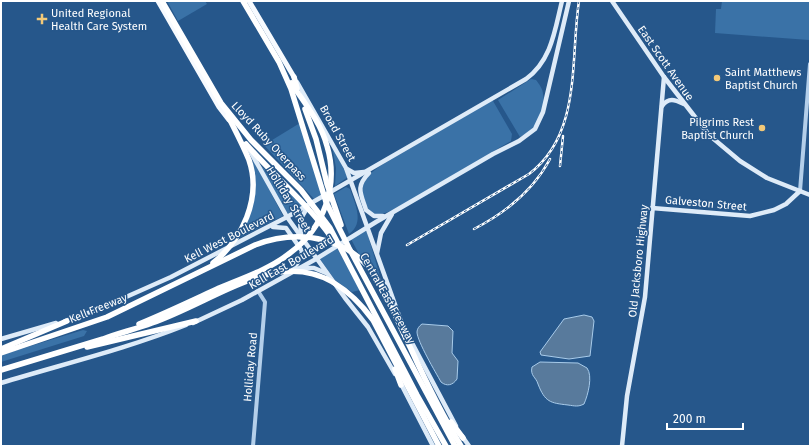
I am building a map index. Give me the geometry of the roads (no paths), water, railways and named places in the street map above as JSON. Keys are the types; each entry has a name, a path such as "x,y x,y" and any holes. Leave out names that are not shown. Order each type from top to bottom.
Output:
{"highway":[{"name":"Lloyd Ruby Overpass","path":"162,1 221,103 240,127 301,190 317,209"},
{"name":"Lloyd Ruby Overpass","path":"243,1 279,62 291,88 311,157"},
{"path":"151,321 268,266 290,254 308,236 324,212 331,185 330,157 327,144 322,132 279,62"},
{"path":"294,77 316,139 327,184 340,223 357,262"},
{"path":"198,273 224,255 232,244 248,215 252,192 249,161 221,103"},
{"path":"246,144 326,230 345,258"},
{"name":"Central East Freeway","path":"311,157 326,202 455,446"},
{"name":"Central East Freeway","path":"317,209 339,246 446,446"},
{"path":"198,273 255,245 273,238 288,236 312,237 339,246 360,259 379,282 416,360 461,446"},
{"path":"1,370 104,338 151,321 255,277 275,272 302,272 314,274 330,280 346,289 360,302 373,320 439,446"},
{"name":"Kell Freeway","path":"1,353 107,317 198,273"},
{"path":"370,306 401,385"},
{"path":"1,350 67,321"},
{"path":"34,360 196,321"},
{"path":"408,356 434,400 463,438"}],"main road":[{"name":"Holliday Street","path":"158,1 219,107 246,144 264,179 287,217 381,348 401,385"},
{"name":"Broad Street","path":"249,1 346,169 352,182 386,284"},
{"name":"Kell West Boulevard","path":"1,339 67,321 171,277 228,246 267,228 352,182 534,73 548,53 562,1"},
{"name":"Kell East Boulevard","path":"1,383 66,363 144,342 196,321 299,269 367,227 493,154 519,141 530,133 541,119 569,1"},
{"name":"East Scott Avenue","path":"612,1 684,104 709,134 735,157 767,178 810,195"},
{"name":"Old Jacksboro Highway","path":"622,446 627,396 645,298 664,76"},
{"path":"662,107 667,100 672,99 684,104"},
{"path":"346,169 354,173 370,170"},
{"path":"370,170 362,180 360,186 366,210 374,216 387,216"},
{"name":"Galveston Street","path":"652,208 750,216 774,210 786,204 800,192"},
{"path":"303,240 300,231 300,220 308,206"},
{"path":"377,256 377,247 381,232 394,212"},
{"path":"267,228 277,226 286,228 302,251 301,258 291,273"},
{"path":"299,269 310,268 327,274"},
{"name":"Central East Freeway","path":"386,284 402,324 463,438 469,446"},
{"path":"401,385 433,446"}],"street":[{"path":"800,192 810,64"},
{"name":"Holliday Road","path":"253,446 265,302 258,291"}],"railway":[{"path":"407,245 529,174 546,158 558,138 566,117 573,71 579,1"},
{"path":"560,166 563,136"},
{"path":"474,229 497,216 527,191 543,171 550,159"}],"place":[{"name":"United Regional Health Care System","path":"42,19"},
{"name":"Saint Matthews Baptist Church","path":"717,78"},
{"name":"Pilgrims Rest Baptist Church","path":"762,128"}]}
